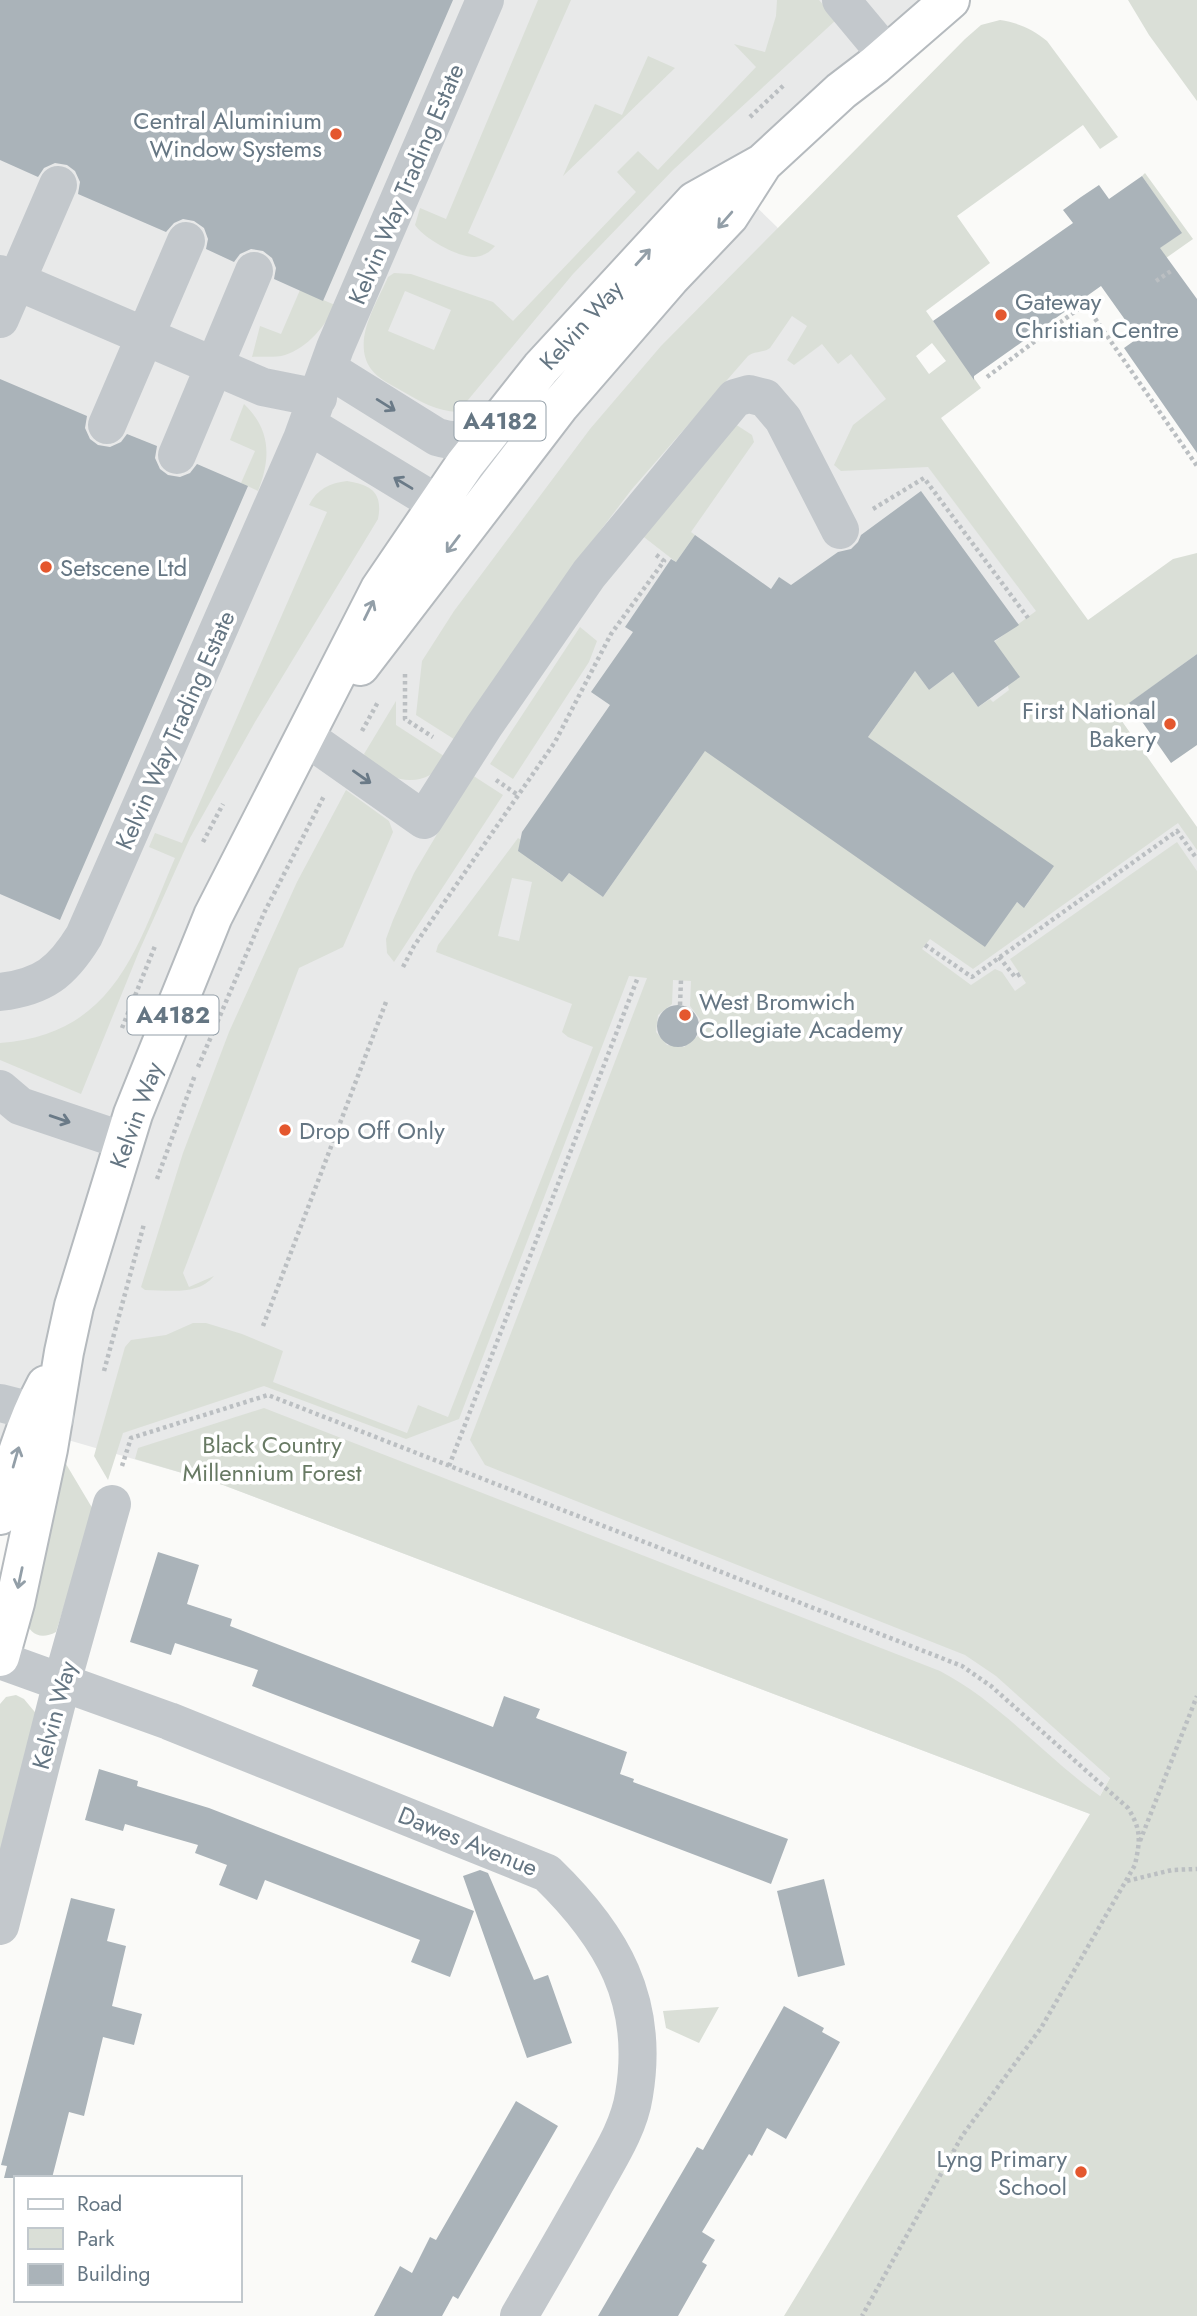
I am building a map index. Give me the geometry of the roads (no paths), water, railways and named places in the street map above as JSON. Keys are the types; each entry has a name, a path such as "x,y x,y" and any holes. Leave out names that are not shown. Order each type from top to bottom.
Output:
{"main road":[{"name":"Kelvin Way","path":"0,1659 15,1604 10,1508 29,1410 64,1352 74,1306 133,1114 214,916 380,589 438,504 541,368 695,201 763,163 841,90 950,0"},
{"name":"Kelvin Way","path":"306,737 560,405 729,216 763,163"}],"street":[{"name":"Kelvin Way Trading Estate","path":"0,992 23,989 50,978 70,959 84,936 318,398 485,0"},
{"path":"841,0 887,54"},
{"path":"0,319 8,277 58,186"},
{"path":"107,425 186,241"},
{"path":"177,455 254,271"},
{"path":"8,277 263,387 318,398 454,442 464,441 497,424"},
{"path":"318,398 438,504 459,505 500,449 632,291 657,294"},
{"path":"306,737 424,820 484,726 589,574 735,398 749,394 765,398 783,419 840,530"},
{"path":"0,1089 20,1106 124,1141"},
{"name":"Kelvin Way","path":"0,1926 62,1682 112,1504"},
{"name":"Dawes Avenue","path":"0,1659 181,1726 547,1872 597,1927 617,1961 633,2007 639,2046 634,2096 619,2139 519,2316"}],"place":[{"name":"Central Aluminium Window Systems","path":"336,134"},
{"name":"Gateway Christian Centre","path":"1001,315"},
{"name":"Setscene Ltd","path":"46,567"},
{"name":"First National Bakery","path":"1170,724"},
{"name":"West Bromwich Collegiate Academy","path":"685,1015"},
{"name":"Drop Off Only","path":"285,1130"},
{"name":"Lyng Primary School","path":"1081,2172"}],"park label":[{"name":"Black Country Millennium Forest","path":"272,1458"}]}
